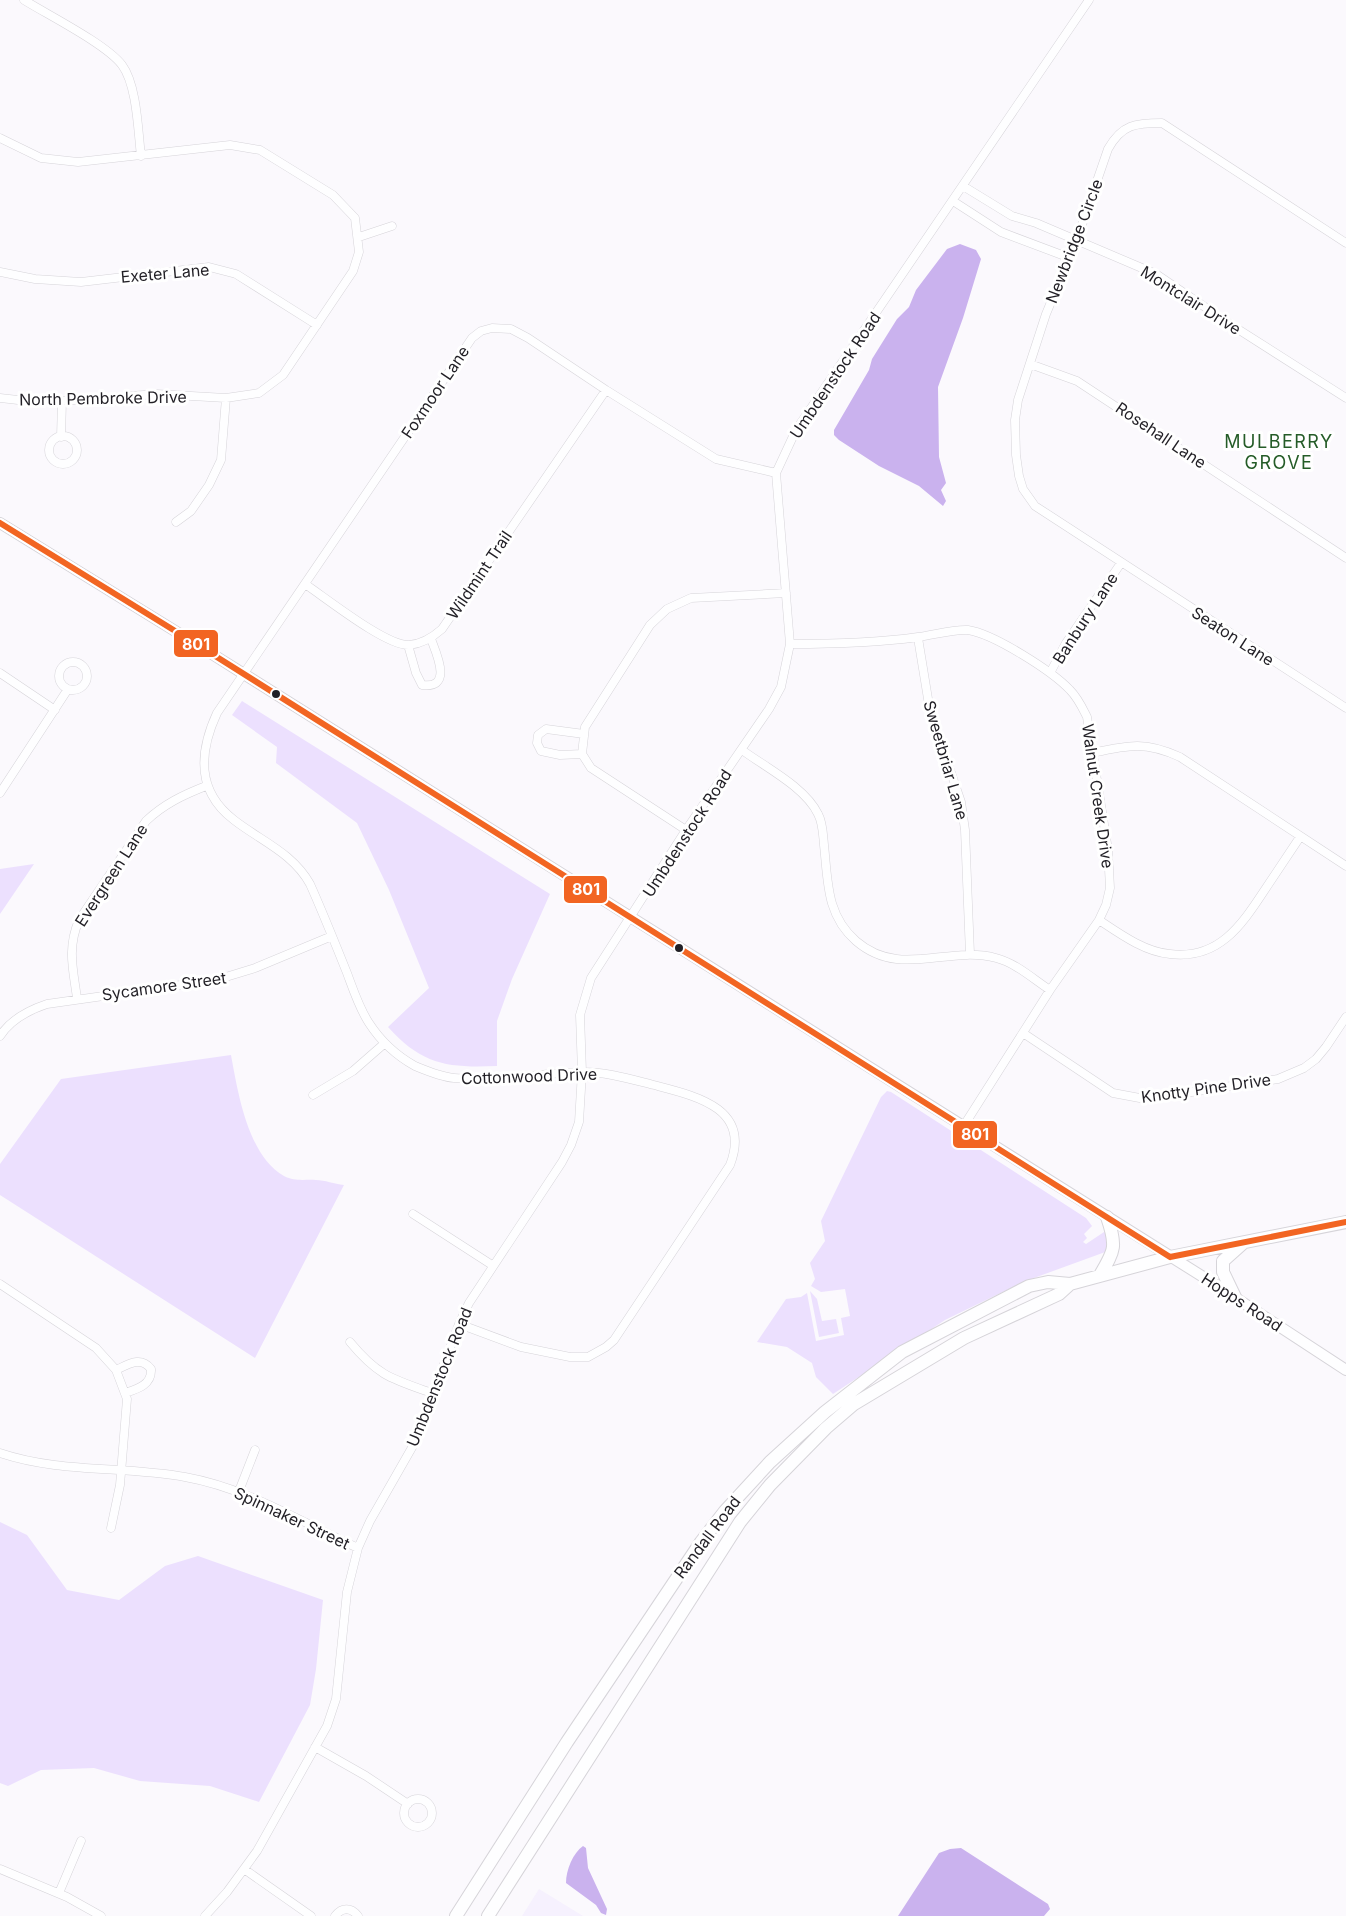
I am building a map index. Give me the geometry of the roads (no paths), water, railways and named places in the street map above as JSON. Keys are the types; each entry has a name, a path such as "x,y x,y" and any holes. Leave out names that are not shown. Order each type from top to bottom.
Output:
{"main road":[{"name":"Hopps Road","path":"0,523 245,674 1235,1297 1346,1370"},
{"path":"1100,1275 1114,1251 1113,1233 1107,1217"},
{"name":"Randall Road","path":"456,1916 567,1742 696,1549 725,1511 770,1462 825,1412 902,1352 1029,1286 1048,1282 1070,1284 1170,1257 1346,1222"},
{"path":"1235,1297 1223,1272 1223,1261 1242,1243"},
{"name":"Randall Road","path":"488,1916 740,1522 770,1485 826,1428 854,1404 964,1338 1059,1294 1070,1284"}],"street":[{"path":"24,0 105,50 122,65 132,88 141,156"},
{"name":"Umbdenstock Road","path":"205,1916 244,1869 271,1828 327,1726 336,1699 347,1592 358,1548 374,1513 414,1444 469,1303 571,1145 579,1122 582,1072 580,1015 585,995 600,964 686,830 742,750 781,687 790,644 776,473 796,430 1089,0"},
{"name":"Newbridge Circle","path":"1121,563 1035,506 1023,489 1016,455 1015,420 1018,400 1046,315 1076,242 1108,149 1116,135 1139,123 1162,123 1346,243"},
{"path":"0,138 41,158 78,162 230,145 260,150 333,195 355,218 359,237 392,226"},
{"name":"Montclair Drive","path":"963,186 1012,216 1036,223 1076,242 1121,258 1156,274 1346,398"},
{"path":"953,201 1001,232 1070,258"},
{"name":"North Pembroke Drive","path":"0,398 62,401 157,393 226,398 259,393 283,375 353,271 359,252 359,237"},
{"name":"Exeter Lane","path":"0,272 34,279 81,282 209,267 236,274 317,325"},
{"name":"Foxmoor Lane","path":"245,674 472,338 480,331 492,328 511,329 716,459 776,473"},
{"name":"Rosehall Lane","path":"1030,364 1077,381 1346,558"},
{"name":"Wildmint Trail","path":"431,639 442,629 606,390"},
{"path":"176,522 191,511 209,485 221,460 226,398"},
{"path":"61,436 62,401"},
{"name":"Banbury Lane","path":"1050,673 1066,643 1121,563"},
{"name":"Seaton Lane","path":"1121,563 1346,708"},
{"path":"305,584 382,636 408,645 431,639 439,658 441,675 436,684 422,685 408,645"},
{"path":"686,830 591,768 582,754 585,727 650,625 667,609 691,598 786,593"},
{"name":"Walnut Creek Drive","path":"790,644 834,644 918,638 965,630 980,632 1050,673 1070,690 1087,717 1108,850 1110,888 1099,920 1050,990 963,1126"},
{"name":"Sweetbriar Lane","path":"918,638 930,711 961,801 965,830 970,954"},
{"path":"0,673 55,710"},
{"path":"206,786 204,757 209,730 217,713 245,674"},
{"path":"0,793 68,688"},
{"path":"582,754 560,755 541,752 537,743 538,735 546,729 585,734"},
{"path":"1092,753 1126,746 1152,746 1166,750 1346,866"},
{"path":"742,750 794,787 810,801 819,814 834,913 856,941 872,952 890,959 925,960 970,954 996,958 1012,965 1050,990"},
{"name":"Cottonwood Drive","path":"206,786 225,813 234,821 290,858 303,870 368,1022 385,1043 416,1066 453,1078 475,1079 582,1072 630,1079 696,1096 723,1113 735,1131 736,1151 730,1165 614,1340 597,1353 588,1357 570,1358 521,1347 459,1324"},
{"name":"Evergreen Lane","path":"77,998 71,957 73,936 79,920 146,821 159,808 206,786"},
{"path":"1099,920 1134,941 1169,954 1186,955 1210,948 1231,935 1243,922 1300,837"},
{"name":"Sycamore Street","path":"0,1036 16,1019 30,1010 47,1004 216,980 255,968 332,936"},
{"name":"Knotty Pine Drive","path":"1023,1033 1113,1093 1145,1099 1278,1079 1304,1068 1316,1059 1346,1017"},
{"path":"313,1095 353,1071 385,1043"},
{"path":"413,1214 492,1265"},
{"path":"0,1284 90,1343 109,1360 116,1370 127,1399 117,1509 111,1528"},
{"path":"350,1342 366,1361 384,1374 432,1393"},
{"path":"116,1370 130,1363 141,1361 151,1369 151,1378 144,1386 125,1393"},
{"path":"239,1491 255,1450"},
{"name":"Spinnaker Street","path":"0,1453 44,1463 186,1477 239,1491 358,1548"},
{"path":"315,1747 366,1776 408,1804"},
{"path":"59,1893 81,1841"},
{"path":"0,1869 59,1893 101,1916"},
{"path":"244,1869 311,1916"},
{"path":"335,1916 346,1908 354,1910 358,1916"}],"district":[{"name":"MULBERRY GROVE","path":"1279,451"}]}
